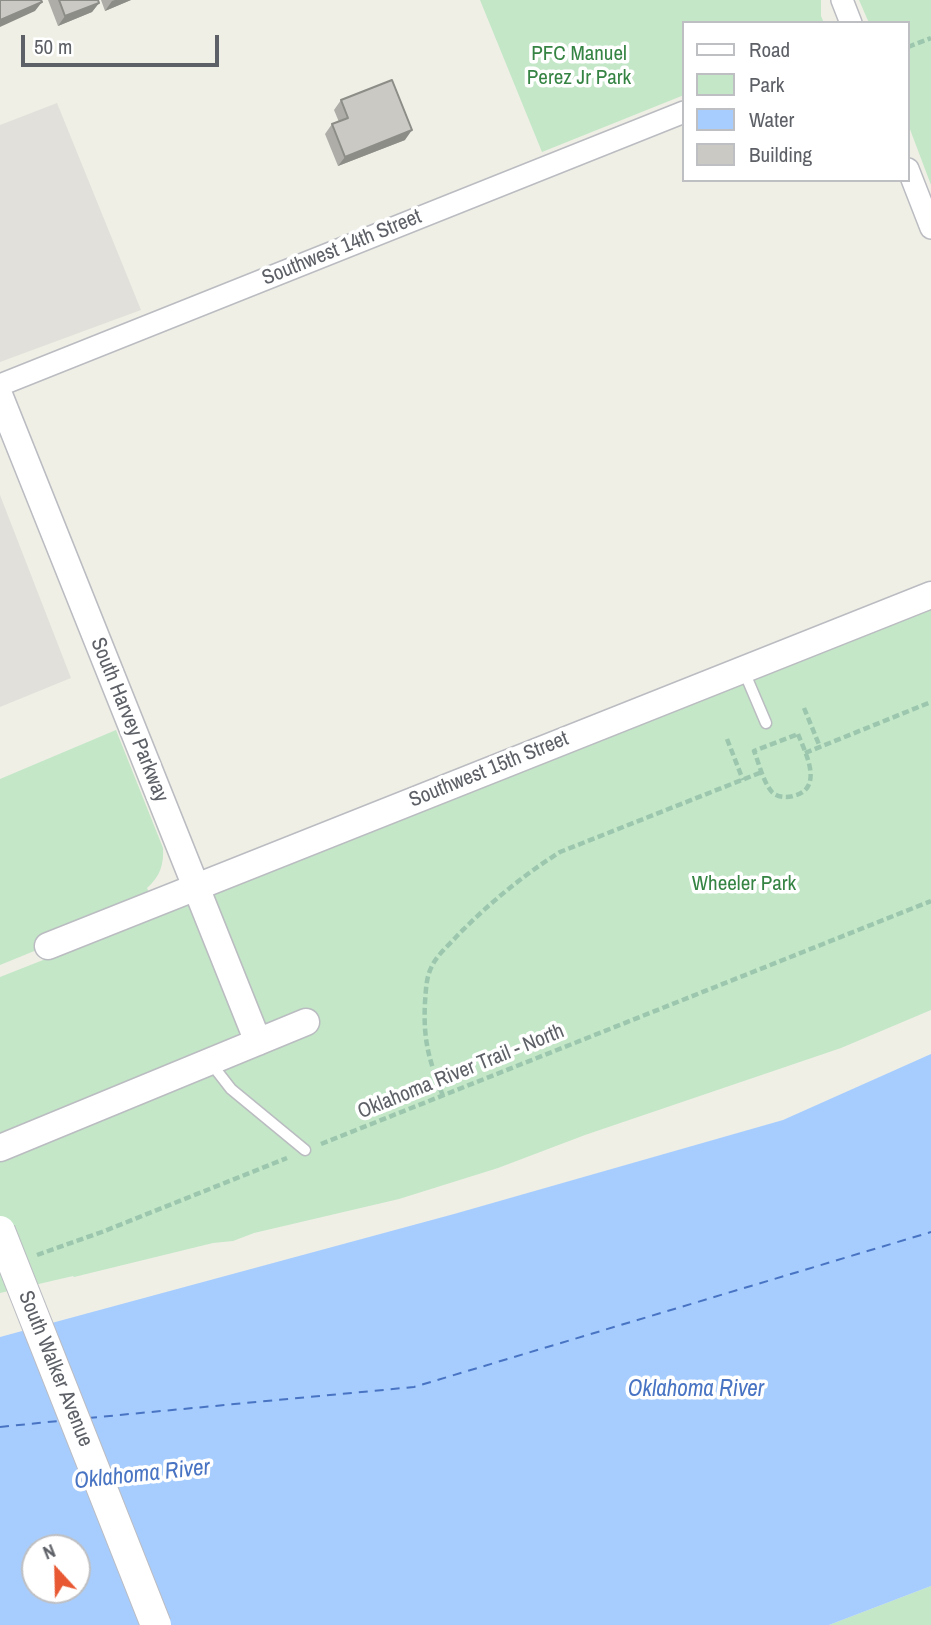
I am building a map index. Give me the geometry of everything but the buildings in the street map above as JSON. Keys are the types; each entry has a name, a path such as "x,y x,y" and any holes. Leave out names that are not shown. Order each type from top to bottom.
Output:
{"main road":[{"name":"South Walker Avenue","path":"0,1231 156,1625"}],"street":[{"path":"842,0 850,21"},
{"name":"Southwest 14th Street","path":"0,385 682,113"},
{"path":"910,174 931,228"},
{"name":"South Harvey Parkway","path":"0,397 258,1042"},
{"name":"Southwest 15th Street","path":"48,946 931,595"},
{"path":"0,1148 306,1022"}],"lane":[{"path":"743,669 766,723"},
{"path":"210,1062 231,1088 305,1150"}],"path":[{"path":"910,46 931,38"},
{"path":"805,753 931,702"},
{"path":"804,708 820,747"},
{"path":"797,734 805,753 811,773 809,784 794,796 777,795 771,790 754,751 797,734"},
{"path":"726,739 743,780"},
{"path":"443,1096 429,1059 424,1031 428,977 432,965 441,953 501,896 560,852 762,772"},
{"name":"Oklahoma River Trail - North","path":"24,1259 102,1232 931,901"}],"shaded area":[{"path":"57,103 141,310 0,362 0,125"},
{"path":"0,495 71,678 0,707"}],"green space":[{"name":"PFC Manuel Perez Jr Park","path":"480,0 821,0 823,21 682,21 682,96 542,152"},
{"path":"859,0 931,0 931,185 910,129 910,21 868,21"},
{"name":"Wheeler Park","path":"931,610 931,1010 841,1048 585,1135 498,1168 399,1199 254,1233 233,1241 213,1243 0,1293 0,977"},
{"path":"116,730 163,848 160,870 147,888 154,902 0,965 0,779"},
{"path":"931,1586 931,1625 829,1625"}],"water":[{"name":"Oklahoma River","path":"931,1054 931,1586 829,1625 0,1625 0,1337 454,1214 783,1120"}],"ferry route":[{"path":"88,1418 414,1387 931,1232"},
{"path":"0,1427 58,1421"}]}
